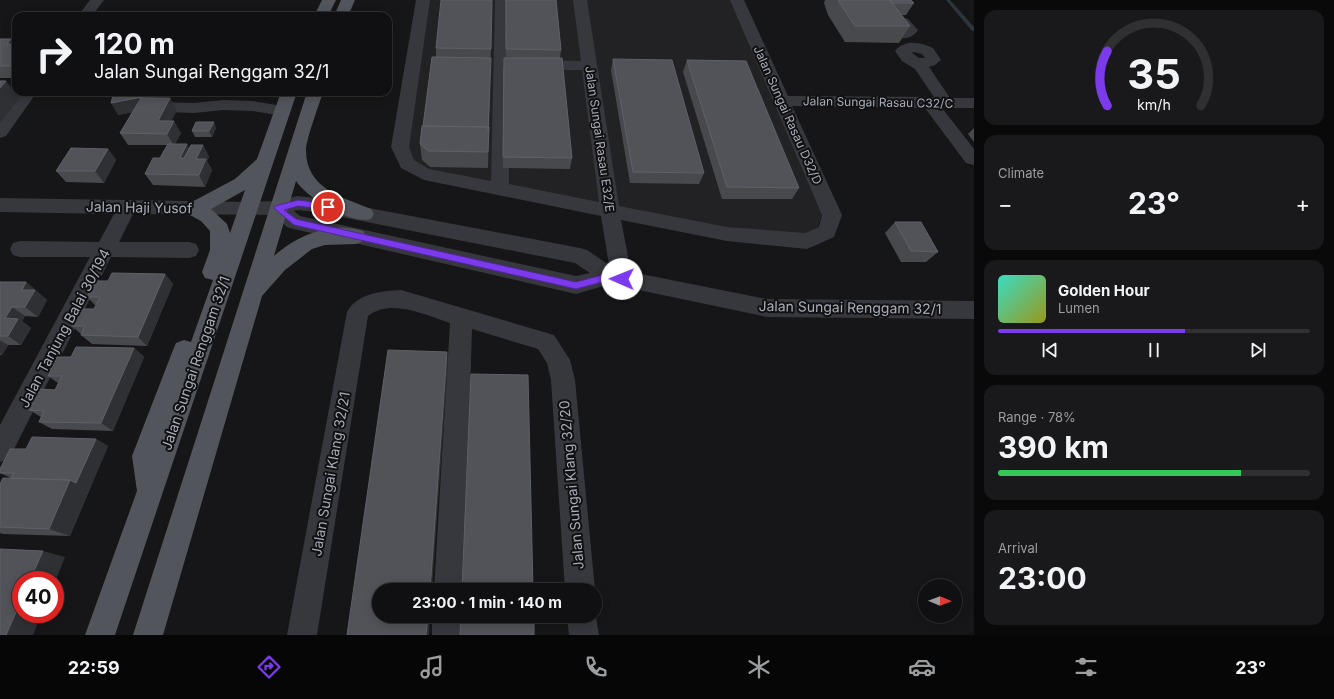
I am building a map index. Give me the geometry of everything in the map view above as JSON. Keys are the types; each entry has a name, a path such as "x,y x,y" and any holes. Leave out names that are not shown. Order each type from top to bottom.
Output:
{"main road":[{"path":"323,12 330,0"},
{"path":"343,12 348,0"},
{"name":"Jalan Sungai Renggam 32/1","path":"100,635 288,96"},
{"path":"148,635 297,146 314,96"},
{"path":"297,146 302,174 314,191 329,200 364,214"},
{"path":"195,209 242,184 264,162"},
{"path":"149,494 145,456 220,250 220,229 208,216 195,209"},
{"path":"251,296 267,274 286,256 323,238 356,236"}],"street":[{"path":"88,12 97,0"},
{"path":"423,0 421,64 400,147 407,164 424,174 610,210"},
{"path":"500,189 495,65 502,0"},
{"name":"Jalan Sungai Rasau E32/E","path":"580,0 610,210 616,278"},
{"name":"Jalan Sungai Rasau D32/D","path":"610,210 727,234 807,240 828,232 832,215 736,0"},
{"path":"883,20 895,19 910,27 909,32 896,34 919,57 952,102 972,159"},
{"path":"495,65 590,66"},
{"path":"0,132 26,96"},
{"name":"Jalan Sungai Rasau C32/C","path":"781,101 952,102"},
{"path":"162,107 194,108 223,105 253,106 282,111"},
{"name":"Jalan Sungai Renggam 32/1","path":"278,208 298,203 364,214 580,256 616,278 767,308 974,310"},
{"name":"Jalan Haji Yusof","path":"0,205 195,209 278,208"},
{"name":"Jalan Tanjung Balai 30/194","path":"0,450 127,207"},
{"name":"Jalan Sungai Renggam 32/1","path":"278,208 294,222 576,286 616,278"},
{"path":"20,249 189,250"},
{"name":"Jalan Sungai Klang 32/20","path":"358,312 368,303 401,299 546,342 558,360 563,380 579,583"},
{"name":"Jalan Sungai Klang 32/21","path":"302,635 358,312"},
{"path":"449,583 461,318"},
{"path":"446,635 447,623"},
{"path":"583,623 584,635"}],"shaded area":[{"path":"428,0 732,0 823,211 818,227 804,234 734,229 430,171 413,162 406,144"}],"building":[{"path":"441,0 492,0 491,49 436,48"},
{"path":"506,0 556,0 561,50 506,49"},
{"path":"838,0 890,0 910,26 855,26"},
{"path":"890,0 911,0 914,3 892,3"},
{"path":"0,39 11,39 7,44 12,44 12,66 0,66"},
{"path":"432,57 491,58 488,127 423,126"},
{"path":"504,58 562,58 572,158 503,157"},
{"path":"613,59 672,60 704,173 633,172"},
{"path":"687,60 746,61 799,188 727,187"},
{"path":"0,81 6,81 0,88"},
{"path":"113,96 148,96 111,103"},
{"path":"141,98 170,98 158,121 174,121 167,134 120,133"},
{"path":"196,122 214,122 209,131 192,131"},
{"path":"422,126 489,127 488,152 429,151 420,144"},
{"path":"168,144 187,144 180,158 184,158 191,145 203,145 196,159 206,159 199,175 145,174 153,158 160,158"},
{"path":"71,148 108,149 95,171 56,171"},
{"path":"895,222 921,222 938,252 911,251"},
{"path":"112,273 165,274 138,337 81,335 85,326 72,326 80,309 94,309 100,297 87,297 95,281 108,281"},
{"path":"0,282 26,282 22,290 35,290 25,307 12,307 5,318 18,319 8,336 0,336"},
{"path":"76,347 134,348 101,423 39,422 44,411 29,410 40,389 55,390 62,376 48,376 57,357 71,357"},
{"path":"388,350 447,352 430,583 372,583 372,623 427,623 426,635 347,635"},
{"path":"471,374 528,375 533,583 462,583"},
{"path":"32,437 96,439 76,483 70,480 11,478 14,473 0,473 0,469 10,449 26,449"},
{"path":"3,478 70,480 49,529 0,527 0,484"},
{"path":"0,549 43,551 34,571 12,571 12,621 6,635 0,635"},
{"path":"461,623 534,623 534,635 460,635"}],"waterway":[{"path":"948,0 974,30"}],"route":[{"path":"328,207 298,203 278,208 294,222 576,286 610,276 622,279"}]}
